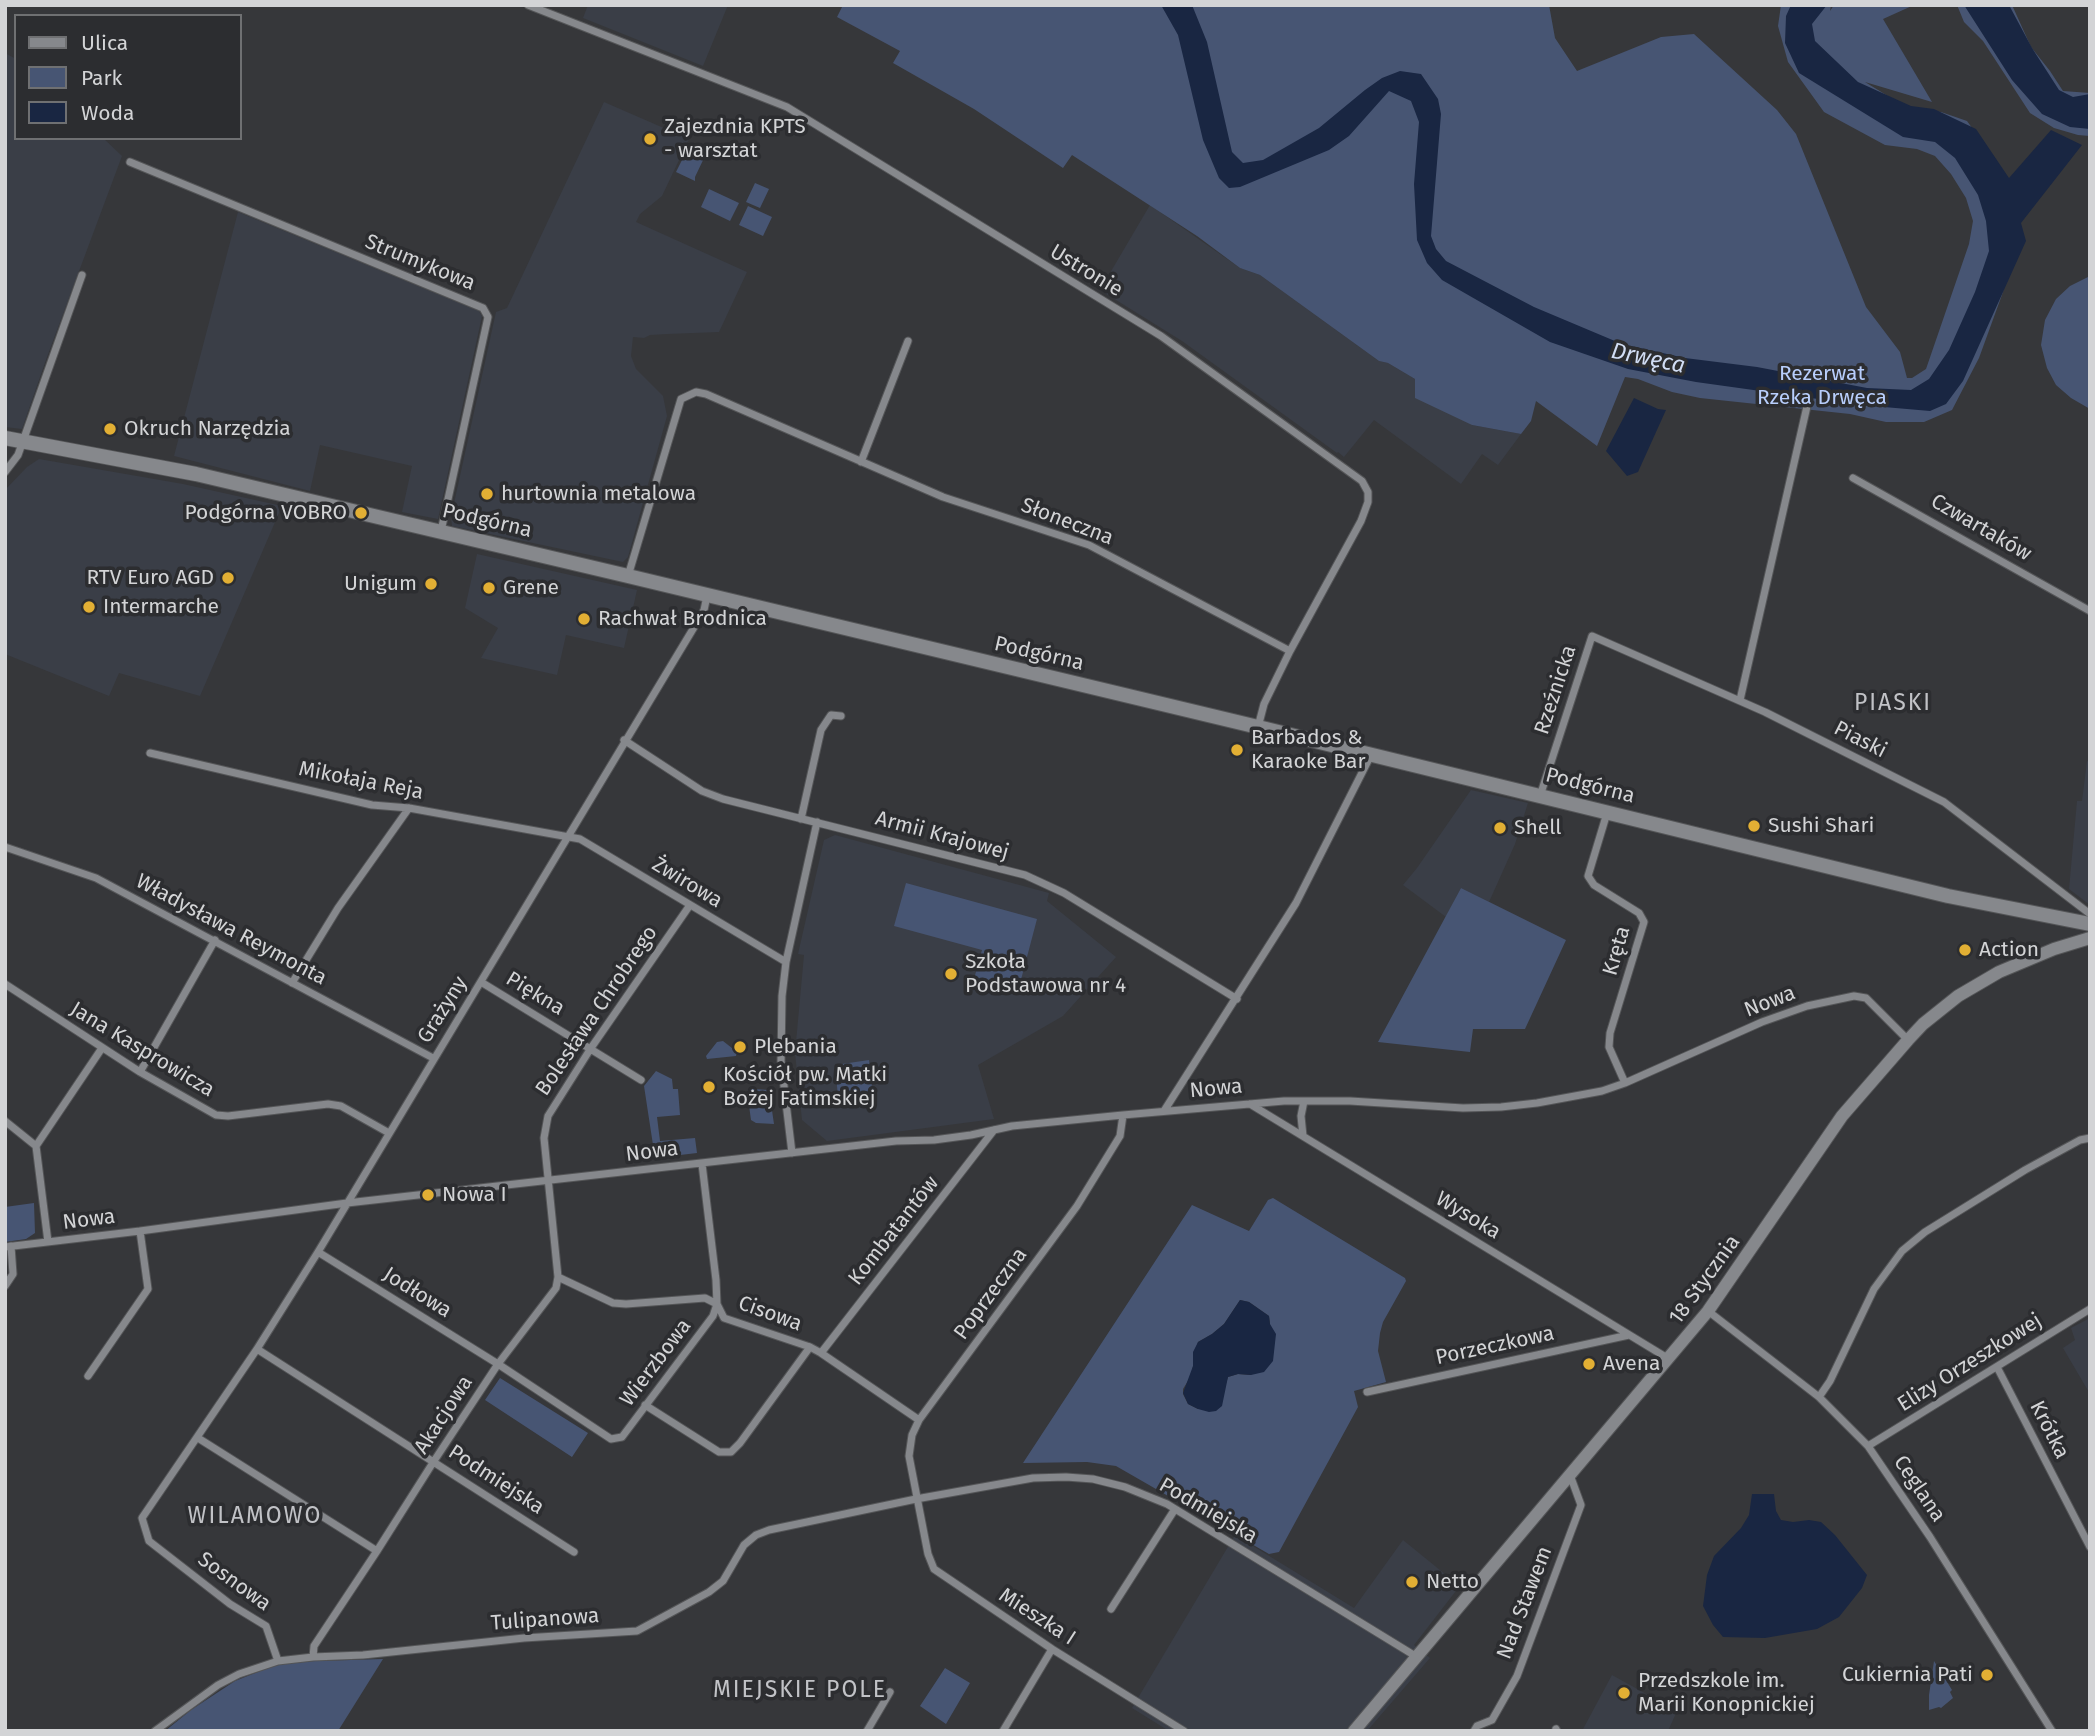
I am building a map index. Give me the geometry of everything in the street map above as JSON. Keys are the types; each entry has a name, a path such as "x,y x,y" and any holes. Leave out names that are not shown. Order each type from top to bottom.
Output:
{"main road":[{"name":"Podgórna","path":"5,438 196,474 1258,727 1948,896 2089,923"}],"street":[{"name":"Ustronie","path":"528,5 787,107 1161,336 1362,481 1368,492 1368,502 1361,521 1290,651 1264,704 1258,727"},
{"name":"Strumykowa","path":"130,163 483,308 488,317 441,532"},
{"path":"5,472 18,454 82,275"},
{"path":"861,462 908,341"},
{"name":"Słoneczna","path":"628,576 681,399 696,391 943,497 1089,545 1290,651"},
{"path":"1740,700 1808,402"},
{"name":"Czwartaków","path":"1853,478 2090,611"},
{"name":"Grażyny","path":"198,1438 318,1252 704,610 707,596"},
{"name":"Piaski","path":"1592,636 1740,700 1944,802 2019,858 2089,923"},
{"name":"Rzeźnicka","path":"1540,796 1592,636"},
{"path":"800,819 821,730 831,715 841,716"},
{"name":"Armii Krajowej","path":"624,740 702,791 723,799 1025,875 1063,893 1237,999"},
{"name":"Mikołaja Reja","path":"150,753 372,805 409,808 568,836"},
{"path":"1164,1111 1296,904 1371,755"},
{"path":"292,983 338,908 409,808"},
{"name":"Kręta","path":"1607,812 1588,876 1594,885 1639,913 1644,922 1610,1033 1609,1047 1625,1083"},
{"path":"792,1153 781,1060 782,996 786,962 817,822"},
{"name":"Żwirowa","path":"568,836 580,839 786,962"},
{"name":"Władysława Reymonta","path":"5,847 96,878 433,1058"},
{"name":"Bolesława Chrobrego","path":"549,1182 544,1138 548,1116 591,1048 690,905"},
{"name":"18 Stycznia","path":"1359,1729 1569,1474 1708,1311 1842,1116 1908,1040 1938,1011 1973,987 1999,972 2054,949 2089,923"},
{"path":"140,1072 215,940"},
{"name":"Piękna","path":"481,982 641,1080"},
{"name":"Jana Kasprowicza","path":"5,984 140,1072 216,1115 228,1116 328,1104 341,1106 388,1133"},
{"name":"Nowa","path":"8,1246 347,1203 896,1141 934,1140 1012,1126 1164,1111 1304,1101 1463,1108 1501,1107 1602,1091 1762,1022 1807,1006 1847,997 1866,998 1908,1040"},
{"path":"48,1242 36,1146 102,1048"},
{"path":"1303,1136 1301,1116 1304,1101"},
{"name":"Wysoka","path":"1250,1104 1668,1359"},
{"name":"Poprzeczna","path":"916,1499 909,1456 912,1434 919,1420 1077,1206 1121,1136 1123,1115"},
{"path":"5,1121 36,1146"},
{"name":"Kombatantów","path":"821,1353 994,1130"},
{"path":"1819,1397 1830,1381 1874,1289 1902,1251 1925,1232 2025,1170 2080,1140 2090,1138"},
{"path":"702,1164 717,1304"},
{"path":"549,1182 558,1277"},
{"path":"88,1376 148,1289 141,1231"},
{"path":"5,1286 13,1274 8,1246"},
{"name":"Jodłowa","path":"318,1252 498,1364"},
{"name":"Cisowa","path":"558,1277 613,1303 705,1298 717,1304 724,1318 821,1353 919,1420"},
{"name":"Akacjowa","path":"313,1657 314,1646 498,1364 556,1288 558,1277"},
{"name":"Wierzbowa","path":"498,1364 611,1439 622,1437 713,1316 717,1304"},
{"name":"Elizy Orzeszkowej","path":"1868,1446 2090,1309"},
{"name":"Ceglana","path":"1708,1311 1819,1397 1868,1446 1937,1547 2052,1731"},
{"name":"Porzeczkowa","path":"1367,1392 1630,1335"},
{"path":"645,1405 719,1452 731,1452 810,1347"},
{"name":"Podmiejska","path":"257,1349 574,1552"},
{"name":"Krótka","path":"1997,1367 2090,1548"},
{"path":"198,1438 377,1551"},
{"name":"Sosnowa","path":"198,1438 142,1518 149,1541 230,1604 266,1626 278,1661"},
{"name":"Nad Stawem","path":"1474,1731 1476,1726 1492,1720 1517,1676 1581,1505 1569,1474"},
{"name":"Podmiejska","path":"916,1499 1033,1478 1066,1476 1125,1487 1175,1509 1417,1657"},
{"name":"Mieszka I","path":"916,1499 934,1569 1052,1649 1174,1728 1184,1731"},
{"name":"Tulipanowa","path":"155,1731 218,1685 239,1674 278,1661 524,1638 636,1631 716,1587 723,1581 744,1545 756,1535 916,1499"},
{"path":"1111,1609 1175,1509"},
{"path":"1003,1731 1052,1649"},
{"path":"867,1731 890,1692"}],"shaded area":[{"path":"588,5 728,5 703,66 583,18"},
{"path":"5,53 14,58 14,140 105,140 122,156 22,429 5,427"},
{"path":"604,102 689,139 662,196 640,214 636,222 747,272 719,332 633,337 631,356 636,369 663,396 667,416 628,557 623,562 452,526 451,517 496,312 507,308"},
{"path":"1150,205 1240,268 1260,275 1379,361 1388,363 1415,379 1472,425 1521,434 1498,465 1482,454 1461,484 1374,420 1344,457 1337,453 1182,341 1100,290"},
{"path":"238,212 479,311 482,316 438,519 402,512 412,466 320,445 310,491 174,456"},
{"path":"39,459 183,484 282,506 200,696 119,673 109,696 5,654 5,490 27,467"},
{"path":"477,554 637,590 624,648 566,635 557,675 481,658 498,628 465,608"},
{"path":"2087,761 2090,762 2090,905 2069,889 2077,801 2082,801"},
{"path":"1471,790 1528,803 1515,844 1489,902 1461,888 1446,917 1403,885"},
{"name":"Szkoła Podstawowa nr 4","path":"835,835 1049,893 1047,901 1116,957 1063,1016 978,1065 994,1119 827,1141 802,1120 795,1053 804,955 798,954 824,840"},
{"path":"2090,1318 2090,1394 2063,1348 2075,1340 2071,1328"},
{"path":"1235,1535 1354,1608 1403,1540 1459,1587 1414,1645 1430,1658 1367,1731 1169,1731 1132,1708"},
{"name":"Przedszkole im. Marii Konopnickiej","path":"1612,1675 1677,1711 1668,1731 1582,1731"}],"green space":[{"name":"Rezerwat Rzeka Drwęca","path":"843,5 1549,5 1555,38 1577,71 1661,37 1694,34 1777,110 1796,134 1866,307 1900,352 1907,378 1912,378 1926,369 1969,244 1973,221 1966,198 1951,174 1935,156 1917,149 1885,145 1824,112 1788,62 1778,26 1781,5 1831,5 1830,11 1834,5 1914,5 1883,19 1932,102 1865,82 1909,109 1941,112 1967,121 2004,172 2015,237 2003,292 1979,358 1952,410 1924,422 1886,422 1850,414 1700,398 1625,377 1597,446 1536,401 1531,421 1521,434 1472,425 1415,398 1415,379 1388,363 1379,361 1260,275 1240,268 1197,236 1072,155 1063,168 974,109 893,63 900,51 837,17"},
{"path":"1957,5 2012,5 2031,47 2063,91 2090,93 2090,136 2054,128 2030,113 1983,41 1964,22"},
{"path":"692,150 705,156 695,181 676,172 685,154 689,156"},
{"path":"755,183 769,189 760,208 746,202"},
{"path":"709,189 739,203 730,221 701,207"},
{"path":"748,206 772,217 763,236 739,225"},
{"path":"2090,276 2090,409 2056,385 2047,368 2041,345 2045,320 2056,299 2070,286"},
{"path":"906,883 1037,919 1018,991 974,979 982,950 894,926"},
{"path":"1461,888 1566,940 1525,1029 1473,1029 1470,1052 1378,1042"},
{"path":"723,1041 737,1052 736,1056 707,1059 706,1056 717,1042"},
{"path":"869,1060 872,1085 867,1093 838,1097 836,1075 843,1073 842,1064"},
{"path":"656,1071 672,1079 673,1089 678,1089 680,1115 657,1117 660,1141 695,1138 697,1153 655,1158 644,1086"},
{"path":"769,1090 774,1124 751,1120 747,1091"},
{"path":"1273,1198 1406,1281 1383,1322 1380,1333 1378,1351 1386,1382 1354,1391 1358,1407 1279,1552 1269,1554 1116,1466 1087,1462 1023,1463 1192,1205 1249,1231 1268,1200","holes":["1240,1300 1249,1302 1269,1316 1270,1324 1251,1375 1238,1374 1228,1377 1225,1386 1198,1409 1188,1404 1183,1389 1191,1376 1198,1342 1224,1324"]},
{"path":"34,1203 35,1233 26,1239 5,1242 5,1207"},
{"path":"500,1378 588,1433 572,1457 485,1400"},
{"path":"383,1659 338,1731 165,1731 235,1681 283,1662"},
{"path":"1934,1661 1952,1690 1950,1692 1953,1698 1941,1708 1929,1710 1929,1695"},
{"path":"945,1668 970,1683 946,1724 920,1706"}],"water":[{"name":"Drwęca","path":"1161,5 1192,5 1207,42 1232,152 1243,163 1263,160 1319,128 1382,78 1400,71 1421,74 1438,99 1441,114 1431,236 1436,249 1446,261 1534,307 1622,344 1685,358 1757,367 1867,388 1911,390 1929,379 1949,350 1975,292 1989,251 1986,221 1978,195 1955,158 1935,142 1903,137 1799,73 1785,43 1786,16 1791,5 1827,5 1812,24 1815,41 1858,82 1911,106 1934,109 1976,129 2009,178 2051,130 2082,145 2021,223 2026,241 1963,381 1946,404 1930,411 1861,405 1696,382 1628,369 1550,342 1442,280 1427,263 1417,240 1414,184 1419,122 1411,101 1389,91 1349,136 1329,150 1240,187 1229,188 1219,178 1203,140 1178,35"},
{"path":"1964,5 2009,5 2059,90 2073,97 2090,94 2090,129 2070,127 2042,114 2012,80"},
{"path":"1634,398 1666,410 1638,472 1627,476 1606,451"},
{"path":"1240,1300 1249,1302 1269,1316 1276,1334 1273,1361 1264,1372 1228,1377 1222,1406 1216,1411 1198,1409 1188,1404 1183,1393 1193,1366 1193,1352 1198,1342 1224,1324"},
{"path":"1752,1494 1774,1494 1776,1511 1781,1520 1821,1522 1867,1575 1862,1588 1839,1617 1817,1629 1765,1638 1723,1637 1713,1625 1703,1606 1707,1575 1714,1556 1741,1528 1749,1515"}],"place":[{"name":"Zajezdnia KPTS - warsztat","path":"650,139"},
{"name":"Okruch Narzędzia","path":"110,429"},
{"name":"hurtownia metalowa","path":"487,494"},
{"name":"Podgórna VOBRO","path":"361,513"},
{"name":"RTV Euro AGD","path":"228,578"},
{"name":"Unigum","path":"431,584"},
{"name":"Grene","path":"489,588"},
{"name":"Intermarche","path":"89,607"},
{"name":"Rachwał Brodnica","path":"584,619"},
{"name":"Barbados & Karaoke Bar","path":"1237,750"},
{"name":"Sushi Shari","path":"1754,826"},
{"name":"Shell","path":"1500,828"},
{"name":"Action","path":"1965,950"},
{"name":"Szkoła Podstawowa nr 4","path":"951,974"},
{"name":"Plebania","path":"740,1047"},
{"name":"Kościół pw. Matki Bożej Fatimskiej","path":"709,1087"},
{"name":"Nowa I","path":"428,1195"},
{"name":"Avena","path":"1589,1364"},
{"name":"Netto","path":"1412,1582"},
{"name":"Cukiernia Pati","path":"1987,1675"},
{"name":"Przedszkole im. Marii Konopnickiej","path":"1624,1693"}],"district":[{"name":"PIASKI","path":"1893,704"},
{"name":"WILAMOWO","path":"255,1517"},
{"name":"MIEJSKIE POLE","path":"800,1691"}]}
